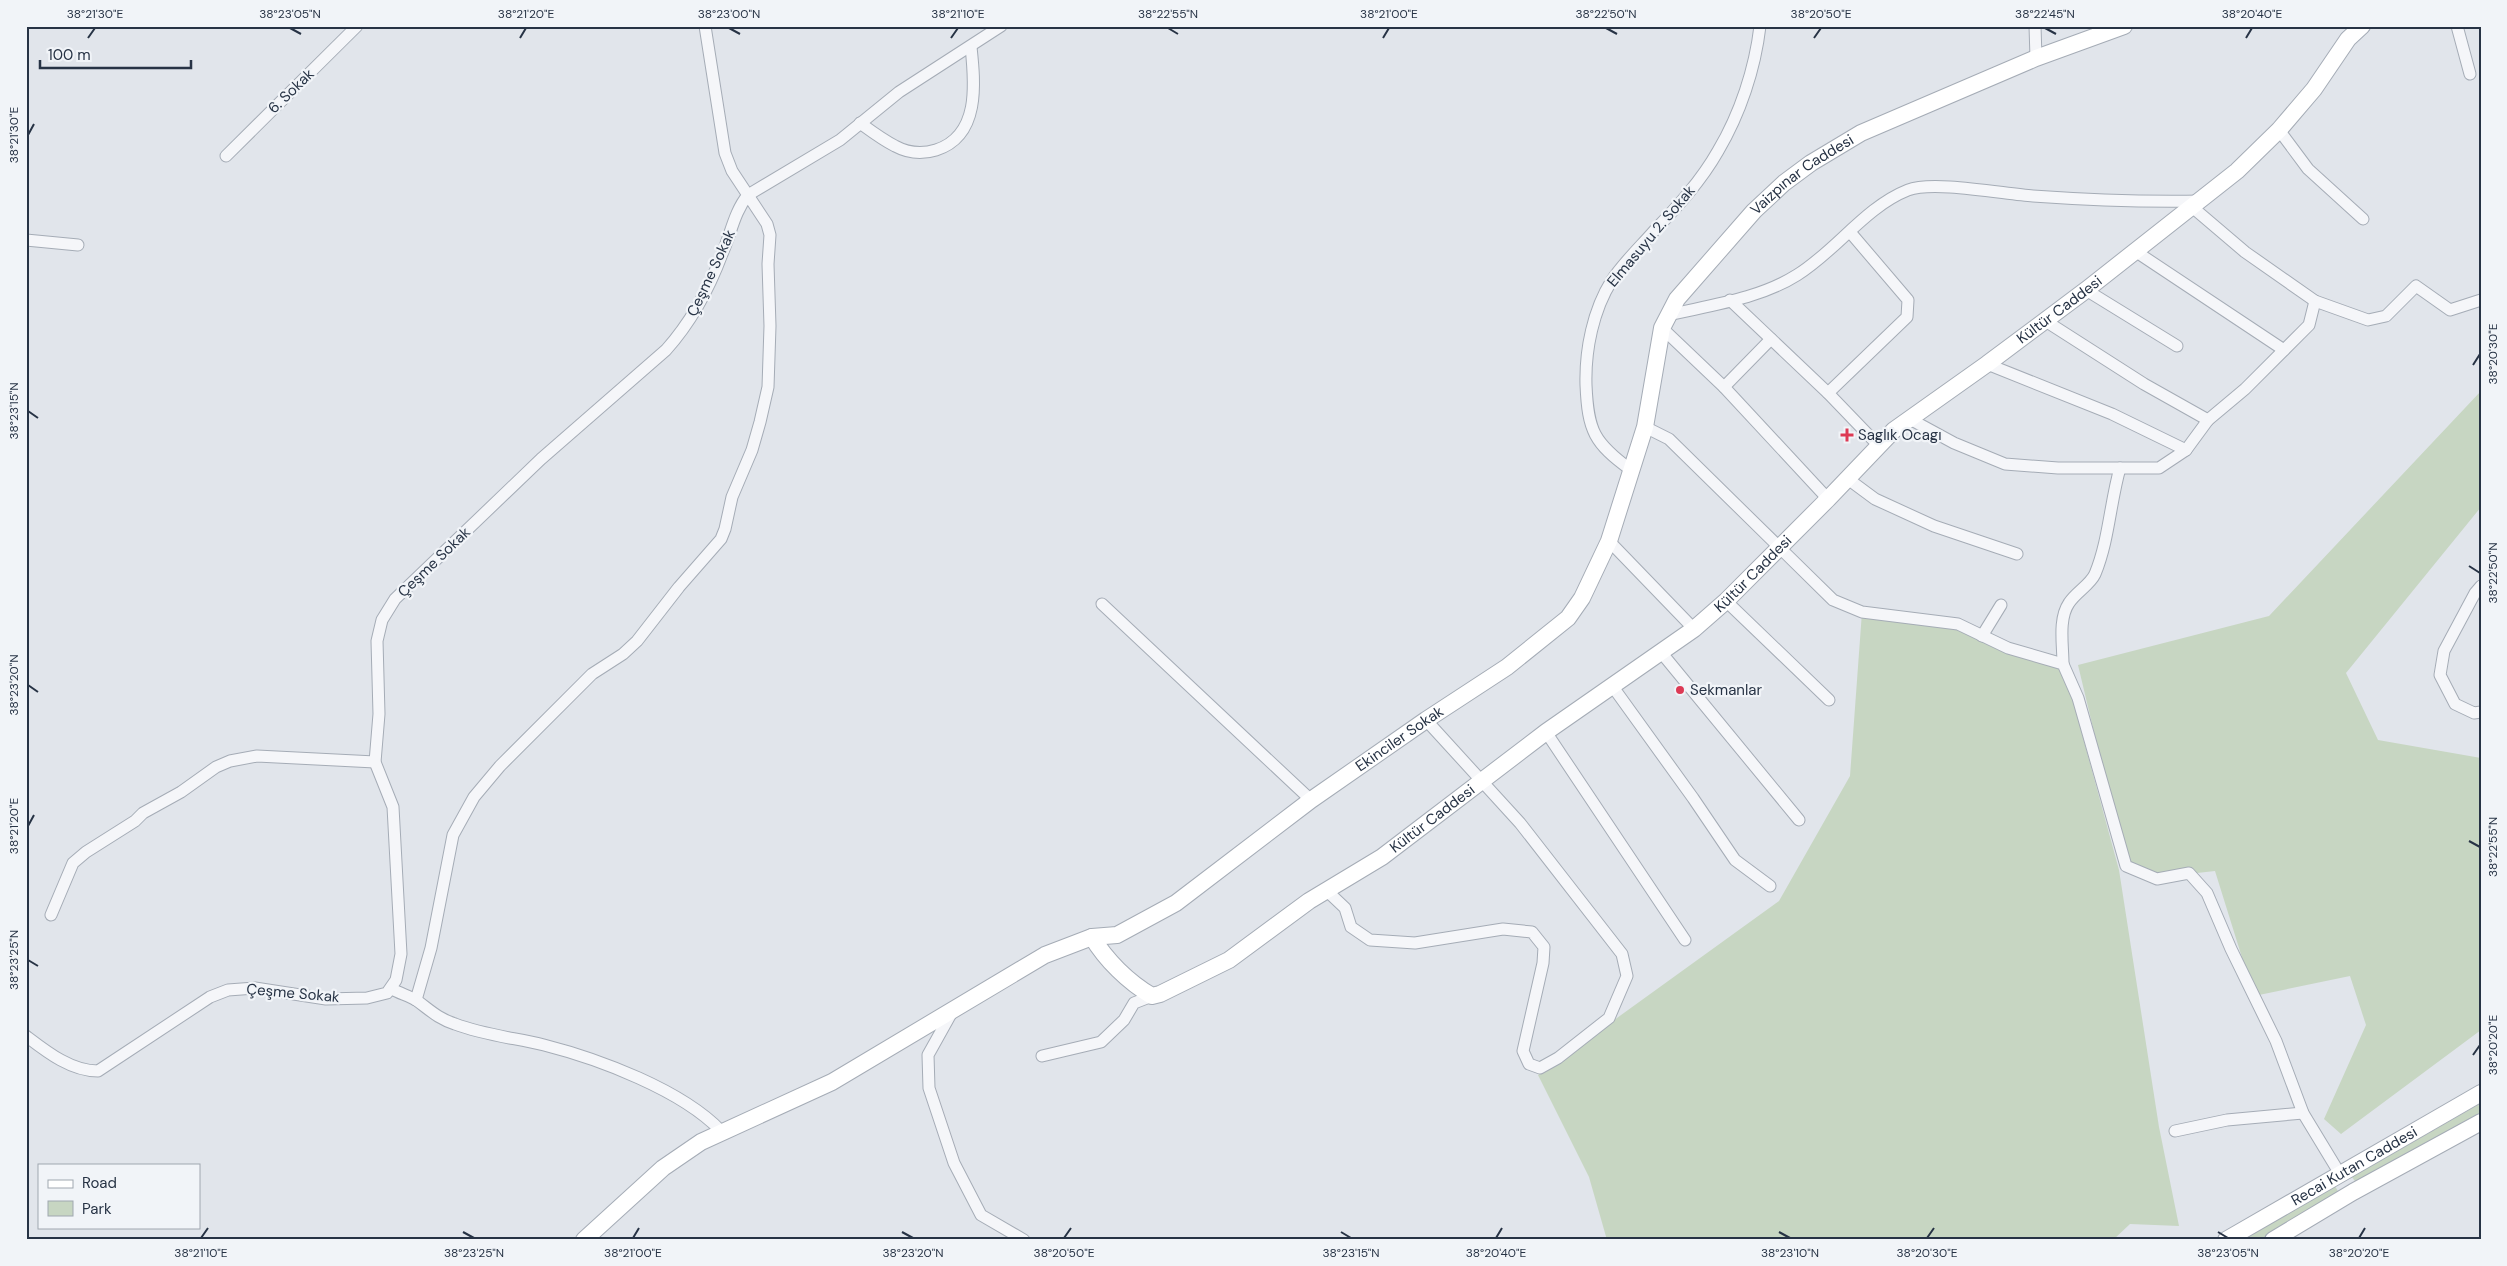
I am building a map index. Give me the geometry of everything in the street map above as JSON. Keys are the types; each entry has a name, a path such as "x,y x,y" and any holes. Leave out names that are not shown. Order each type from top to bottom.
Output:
{"street":[{"name":"6. Sokak","path":"226,156 356,26"},
{"path":"416,1000 431,948 453,835 474,797 500,766 592,674 623,654 637,641 679,587 721,539 732,497 752,450 768,387 770,326 768,264 770,235 767,224 732,170 725,153 711,50 705,26"},
{"path":"748,195 817,155 911,83 971,47 1001,26"},
{"name":"Elmasuyu 2. Sokak","path":"1632,470 1612,455 1591,430 1586,376 1589,346 1597,312 1613,279 1690,192 1719,150 1744,94 1760,26"},
{"path":"2035,26 2036,58"},
{"name":"Vaizpınar Caddesi","path":"1632,470 1645,427 1665,322 1677,299 1754,211 1784,183 1811,163 1861,133 2036,58 2124,26"},
{"name":"Kültür Caddesi","path":"1152,996 1175,988 1229,960 1326,890 1382,857 1546,732 1694,629 1726,601 1908,418 1988,364 2159,234 2237,171 2279,130 2314,88 2348,39 2362,26"},
{"path":"2457,26 2470,74"},
{"path":"860,123 895,146 906,150 931,152 951,144 965,127 973,99 974,74 971,47"},
{"path":"2279,130 2308,169 2363,219"},
{"path":"1828,499 1665,322 1730,300 1769,291 1799,274 1881,206 1910,189 1941,187 2033,196 2195,204 2245,252 2316,302 2368,320 2386,316 2416,286 2450,310 2481,300"},
{"name":"Çeşme Sokak","path":"26,1036 80,1070 98,1072 210,997 228,990 255,988 326,999 367,998 387,993 392,989 396,980 401,954 393,807 375,762 379,714 377,641 382,620 395,599 541,459 666,350 683,330 719,263 740,206 748,195"},
{"path":"1828,393 1907,317 1908,300 1850,232"},
{"path":"26,240 78,245"},
{"path":"2135,251 2284,350"},
{"path":"2086,290 2177,346"},
{"path":"1730,300 1828,393 1879,446"},
{"path":"1908,418 1954,443 2005,464 2058,468 2159,468 2186,450 2208,420 2245,389 2309,325 2316,302"},
{"path":"2044,320 2144,384 2208,420"},
{"path":"1724,387 1771,339"},
{"path":"1988,364 2112,414 2186,450"},
{"path":"1645,427 1669,439 1833,600 1862,612 1958,624 2008,648 2063,664"},
{"path":"2120,468 2113,492 2107,537 2094,577 2068,603 2062,628 2063,664 2078,698 2126,866 2157,879 2189,873 2208,893 2231,949 2276,1041 2303,1112 2340,1174"},
{"name":"Ekinciler Sokak","path":"584,1240 663,1168 701,1142 721,1131 832,1082 1045,955 1092,937 1117,935 1176,903 1311,800 1426,720 1507,667 1568,618 1590,582 1609,540 1632,470"},
{"path":"1848,479 1875,500 1934,526 2017,554"},
{"path":"1609,540 1694,629"},
{"path":"2481,586 2475,593 2444,651 2440,675 2455,704 2474,713 2481,712"},
{"path":"1726,601 1829,700"},
{"path":"1102,604 1311,800"},
{"path":"1982,636 2001,605"},
{"path":"1660,652 1799,820"},
{"path":"1613,687 1735,860 1770,886"},
{"path":"1326,890 1345,908 1350,927 1370,940 1415,943 1503,929 1532,932 1544,947 1543,963 1523,1051 1529,1064 1540,1068 1558,1058 1608,1018 1627,976 1622,954 1520,823 1426,720"},
{"path":"1546,732 1685,940"},
{"path":"51,916 73,863 86,852 135,821 143,813 230,760 257,756 375,762"},
{"path":"1042,1056 1101,1042 1124,1020 1134,1003 1152,996 1103,956 1092,937"},
{"path":"392,989 416,1000 426,1010 456,1024 546,1046 639,1079 691,1106 709,1119 721,1131"},
{"path":"954,1008 928,1055 930,1088 954,1163 980,1214 1024,1240"},
{"name":"Recai Kutan Caddesi","path":"2226,1240 2481,1093"},
{"path":"2175,1131 2227,1120 2303,1112"},
{"name":"Recai Kutan Caddesi","path":"2273,1240 2353,1192 2481,1122"}],"green space":[{"path":"2481,391 2481,507 2346,673 2378,740 2481,758 2481,1030 2341,1134 2324,1119 2366,1025 2350,976 2254,996 2215,871 2170,876 2126,866 2078,665 2269,616"},
{"path":"1862,612 1958,624 2063,664 2119,870 2159,1127 2179,1226 2130,1224 2113,1240 1607,1240 1589,1177 1538,1075 1779,901 1850,776"},
{"path":"2481,1103 2481,1112 2357,1184 2352,1177"},
{"path":"2335,1186 2340,1195 2259,1240 2239,1240"}],"place":[{"name":"Saglık Ocagı","path":"1847,435"},
{"name":"Sekmanlar","path":"1680,690"}]}
